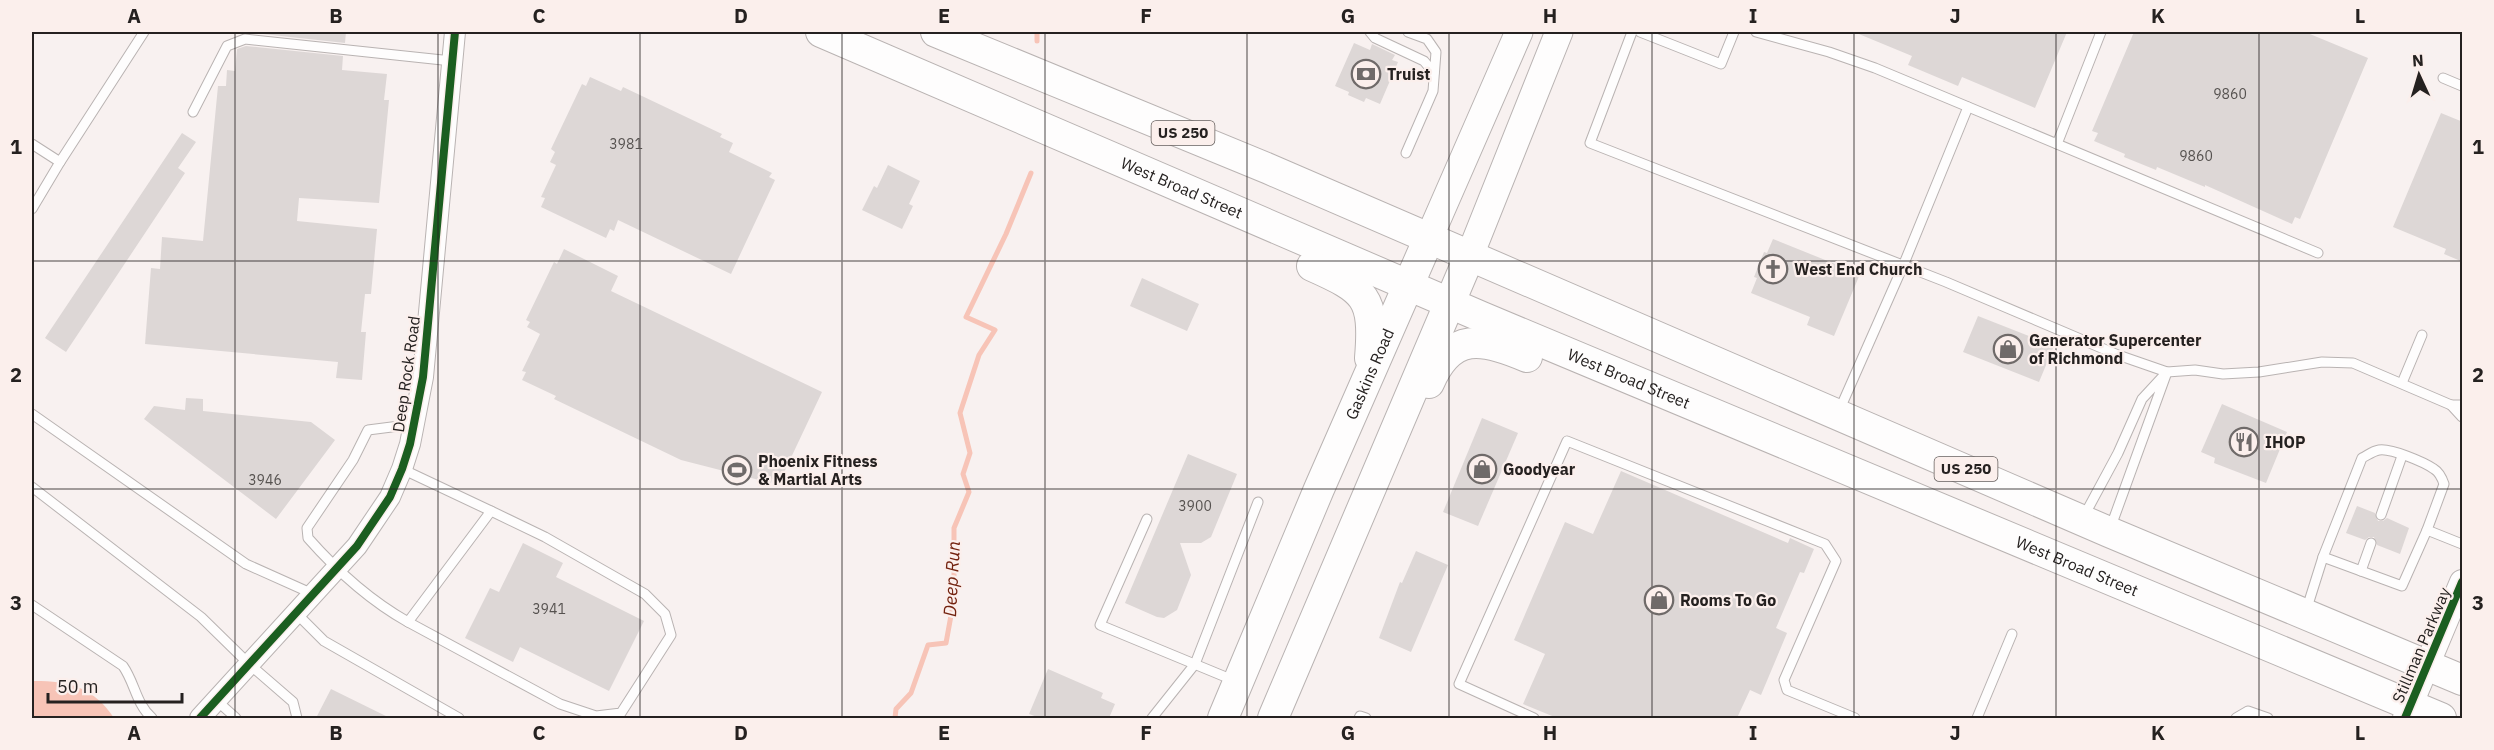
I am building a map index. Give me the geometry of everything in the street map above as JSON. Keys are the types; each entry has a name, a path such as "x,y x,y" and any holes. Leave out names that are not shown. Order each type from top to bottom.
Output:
{"main road":[{"name":"West Broad Street","path":"820,32 1146,174 2408,712 2441,718"},
{"name":"US 250","path":"936,32 1470,255 2096,526 2463,680"},
{"name":"Gaskins Road","path":"1223,718 1369,374 1519,32"},
{"path":"1273,718 1470,255 1559,32"},
{"path":"1146,174 1202,220 1353,286 1365,300 1371,312 1369,374"},
{"path":"1365,500 1394,465 1438,364 1451,350 1460,346 1480,342 1491,343 1540,363 1643,386"}],"street":[{"name":"Deep Rock Road","path":"200,718 357,546 377,518 402,469 415,424 423,377 455,32"},
{"name":"Stillman Parkway","path":"2408,712 2463,582"}],"lane":[{"path":"32,209 144,32"},
{"path":"1370,32 1375,38 1424,61 1434,73"},
{"path":"1406,153 1433,91 1436,52 1427,39 1408,32"},
{"path":"1632,32 1590,143 1903,266 2118,355 2167,372 2195,370 2223,374 2259,372 2343,361 2353,363 2451,405 2463,417"},
{"path":"1640,32 1721,64 1734,32"},
{"path":"1756,32 1829,52 1875,68 2318,253"},
{"path":"2057,144 2101,32"},
{"path":"193,112 227,46 245,39 452,61"},
{"path":"2443,78 2463,86"},
{"path":"1838,413 1903,266 1968,108"},
{"path":"32,144 60,162"},
{"path":"2402,384 2422,335"},
{"path":"2096,526 2167,372"},
{"path":"2096,526 2118,453 2142,399 2167,372"},
{"path":"2451,405 2463,405"},
{"path":"32,414 246,564 313,594"},
{"path":"402,469 545,537 645,594 665,614 671,635 621,713 596,716 560,704 408,622 378,605 336,570 308,538 307,528 353,460 368,430 415,424"},
{"path":"1533,718 1459,684 1567,441 1825,544 1836,561 1784,680 1787,690 1855,718"},
{"path":"2305,614 2323,557 2362,458 2380,450 2389,450 2434,469 2440,475 2444,484 2402,586 2323,557"},
{"path":"2381,515 2402,456"},
{"path":"32,487 201,617 292,702 297,718"},
{"path":"1152,718 1195,664 1258,502"},
{"path":"408,622 491,511"},
{"path":"1147,519 1100,625 1238,682"},
{"path":"2427,530 2463,544"},
{"path":"2361,571 2371,543"},
{"path":"32,605 123,666 131,677 140,705 152,718"},
{"path":"296,613 324,641 459,718"},
{"path":"1977,718 2012,634"},
{"path":"216,699 236,718"},
{"path":"2236,718 2248,711 2268,718"},
{"path":"1359,718 1360,716 1366,718"}],"shaded area":[{"path":"34,681 59,682 80,688 98,699 114,718 32,718 32,683"}],"building":[{"path":"246,32 346,32 345,43"},
{"path":"1854,32 2067,32 2035,108 1962,77 1958,86 1908,65 1912,56"},
{"path":"2134,32 2305,32 2368,58 2300,219 2295,217 2292,224 2205,185 2205,187 2157,167 2156,170 2124,157 2125,154 2094,141 2098,133 2092,131"},
{"name":"Truist","path":"1354,43 1370,50 1372,44 1395,55 1392,60 1398,62 1380,104 1366,98 1364,102 1335,86"},
{"path":"246,46 343,56 342,70 387,74 384,100 389,100 379,203 299,198 297,221 377,229 371,294 365,294 361,332 366,332 362,380 336,378 338,362 145,344 151,268 160,269 162,237 203,241 218,86 226,86 227,70 235,71 237,49"},
{"path":"590,77 621,91 623,87 722,134 720,137 733,143 729,152 772,173 769,177 775,180 731,274 618,220 614,231 610,229 606,238 541,207 545,198 541,197 556,165 550,162 555,152 551,149 582,84 586,86"},
{"path":"2441,113 2463,122 2463,262 2444,254 2446,249 2393,227"},
{"path":"182,133 196,142 178,168 185,173 66,352 45,338"},
{"path":"888,165 920,181 909,204 913,206 902,229 862,210 874,186 877,188"},
{"path":"1773,239 1860,274 1834,336 1807,325 1810,317 1751,293 1757,278 1754,277 1764,252 1767,253"},
{"path":"564,249 618,276 611,291 822,392 780,481 772,479 771,483 681,460 554,399 556,396 522,380 526,372 522,371 540,334 527,327 530,322 526,320 554,262 557,264"},
{"path":"1142,278 1199,304 1187,331 1130,306"},
{"name":"Generator Supercenter of Richmond","path":"1978,316 2054,346 2039,382 1963,352"},
{"path":"186,398 203,399 203,411 311,422 335,440 276,519 144,419 154,406 185,410"},
{"name":"IHOP","path":"2222,404 2287,432 2266,483 2214,463 2215,458 2201,452"},
{"name":"Goodyear","path":"1482,418 1518,433 1478,526 1443,512"},
{"path":"1188,454 1237,474 1211,537 1201,543 1180,543 1191,575 1177,610 1164,618 1157,617 1125,603"},
{"name":"Rooms To Go","path":"1621,471 1788,543 1790,538 1814,549 1804,573 1800,572 1776,628 1787,633 1761,695 1750,690 1737,718 1557,718 1523,704 1545,654 1514,640 1565,522 1593,534"},
{"path":"2357,506 2375,513 2378,521 2387,518 2409,528 2400,554 2377,545 2374,537 2365,540 2346,533"},
{"path":"523,543 563,563 556,577 644,621 609,691 520,647 513,662 465,638 490,588 499,592"},
{"path":"1416,551 1448,565 1411,652 1379,638 1400,582 1402,583"},
{"path":"1048,669 1103,693 1101,698 1115,704 1109,718 1040,718 1029,714"},
{"path":"331,689 390,718 316,718"}],"waterway":[{"name":"Deep Run","path":"1037,32 1037,41"},
{"name":"Deep Run","path":"895,718 896,709 911,693 928,645 946,643 954,599 954,528 969,492 963,474 970,453 960,413 979,355 995,330 966,317 1006,234 1031,173"}],"cycle path":[{"path":"200,718 357,546 390,497 402,469 410,444 423,377 455,32"},
{"path":"2405,718 2462,582"}],"place":[{"name":"Truist","path":"1366,74"},
{"name":"West End Church","path":"1773,269"},
{"name":"Generator Supercenter of Richmond","path":"2008,349"},
{"name":"IHOP","path":"2244,442"},
{"name":"Goodyear","path":"1482,469"},
{"name":"Phoenix Fitness & Martial Arts","path":"737,470"},
{"name":"Rooms To Go","path":"1659,600"}]}
